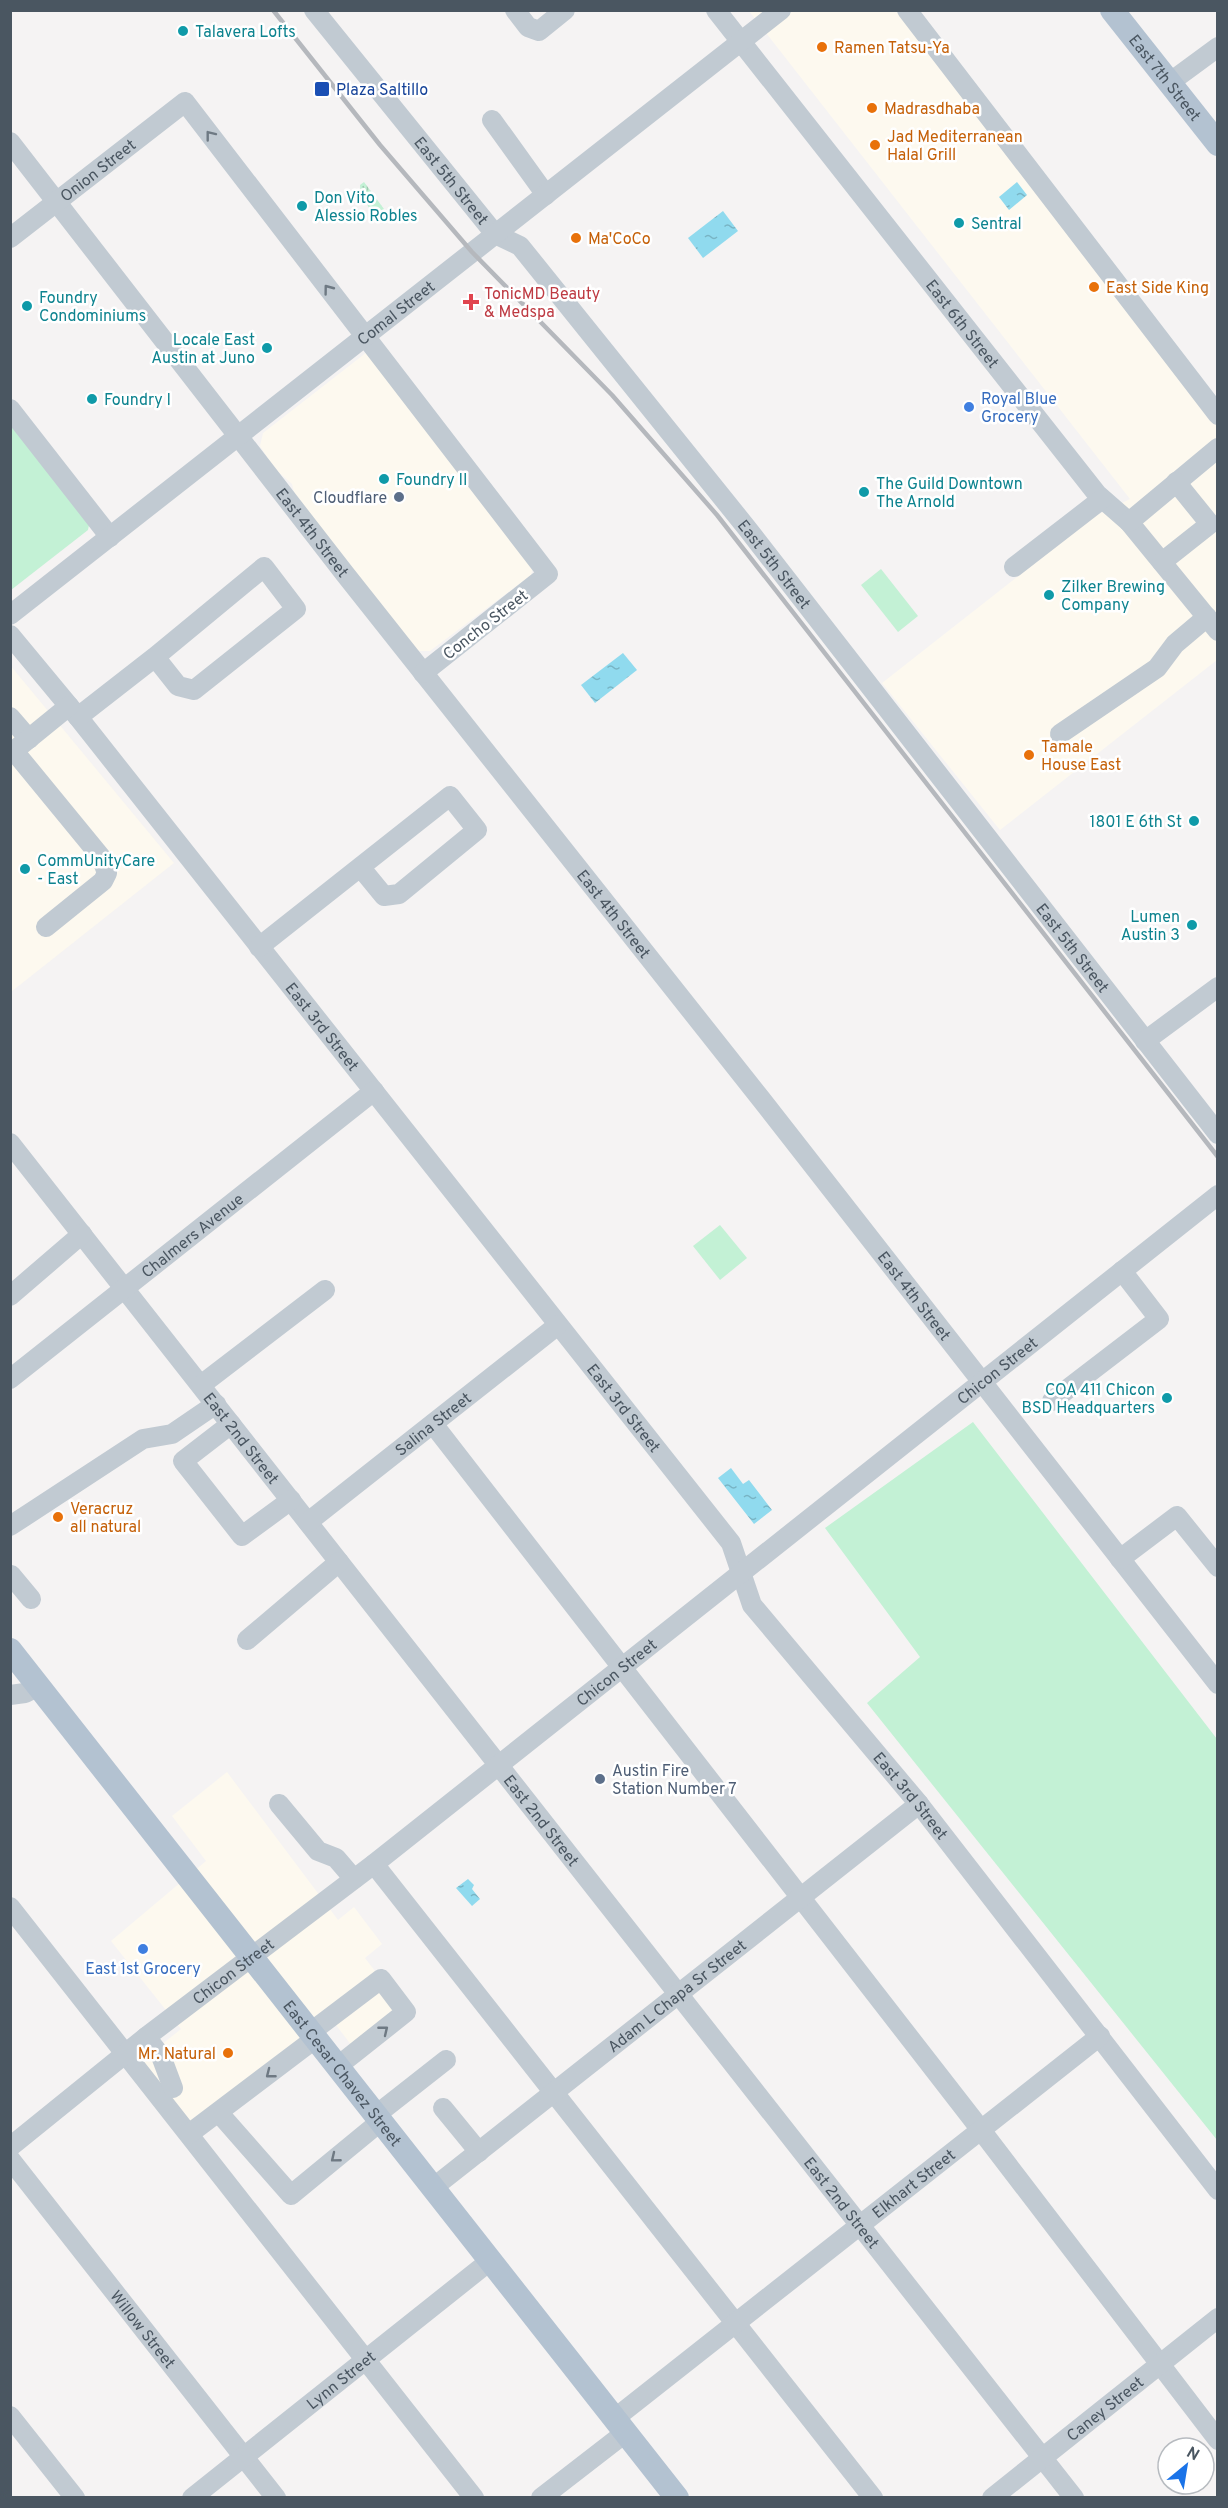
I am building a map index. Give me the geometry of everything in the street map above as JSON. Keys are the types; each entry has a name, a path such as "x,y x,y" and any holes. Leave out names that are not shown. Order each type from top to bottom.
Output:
{"main road":[{"name":"East 7th Street","path":"1112,10 1218,144"},
{"name":"East Cesar Chavez Street","path":"10,1650 676,2498"}],"street":[{"name":"East 5th Street","path":"314,10 495,234 520,246 754,536 1218,1134"},
{"path":"515,10 528,27 539,31 565,10"},
{"name":"East 6th Street","path":"716,10 1102,499 1129,522 1212,624"},
{"name":"Comal Street","path":"10,615 781,10"},
{"path":"907,10 1218,414"},
{"path":"1169,83 1218,47"},
{"name":"Onion Street","path":"10,238 185,102 364,336"},
{"path":"492,120 546,195"},
{"name":"East 4th Street","path":"10,142 423,673 1217,1683"},
{"name":"Concho Street","path":"364,336 548,574 423,673"},
{"path":"10,409 110,537"},
{"path":"1129,522 1218,448"},
{"path":"1162,562 1210,524 1176,482"},
{"path":"1014,567 1102,499"},
{"path":"18,748 155,657 264,567 296,609 194,690 178,686 155,657"},
{"path":"1060,734 1157,668 1175,644 1212,624"},
{"name":"East 3rd Street","path":"10,635 74,712 731,1543 752,1605 919,1804 1218,2190"},
{"path":"10,717 18,748 101,857 107,873 103,881 46,927"},
{"path":"259,947 450,796 477,830 399,894 384,896 361,868"},
{"path":"1145,1041 1218,987"},
{"name":"Chalmers Avenue","path":"10,1379 374,1091"},
{"name":"East 2nd Street","path":"10,1143 1074,2498"},
{"name":"Chicon Street","path":"10,2147 125,2053 374,1864 1217,1195"},
{"path":"10,1296 82,1234"},
{"path":"1052,1401 1159,1319 1122,1271"},
{"path":"201,1385 325,1290"},
{"name":"Salina Street","path":"308,1522 558,1325"},
{"path":"10,1526 143,1439 172,1434 216,1404"},
{"path":"231,1424 183,1461 242,1536 291,1500"},
{"path":"433,1424 981,2130 1218,2440"},
{"path":"1120,1559 1177,1516 1218,1567"},
{"path":"247,1640 339,1562"},
{"path":"11,1575 31,1599"},
{"path":"10,1695 25,1693 39,1686"},
{"path":"279,1803 318,1851 336,1858 354,1879"},
{"name":"Adam L Chapa Sr Street","path":"434,2187 802,1899 919,1804"},
{"path":"374,1864 555,2091 873,2498"},
{"path":"10,1907 474,2498"},
{"path":"189,2134 219,2113 381,1978 406,2012 338,2066"},
{"name":"Elkhart Street","path":"541,2498 736,2322 1100,2036"},
{"path":"146,2037 161,2056 173,2088"},
{"path":"219,2113 291,2195 446,2061"},
{"path":"443,2108 479,2152"},
{"name":"Willow Street","path":"10,2159 276,2498"},
{"name":"Lynn Street","path":"192,2498 491,2260"},
{"name":"Caney Street","path":"992,2498 1218,2318"},
{"path":"10,2416 75,2498"}],"shaded area":[{"path":"749,11 897,11 1217,424 1217,660 1000,830 882,683 1095,516 1130,499"},
{"name":"Foundry II","path":"367,352 533,567 531,575 430,651 419,651 409,645 296,500 292,484 275,469 260,446 263,433"},
{"path":"10,665 174,863 11,992 10,992"},
{"path":"227,1772 338,1920 354,1907 382,1944 365,1958 411,2018 361,2058 330,2017 191,2126 141,2061 181,2029 111,1941 206,1861 172,1816"}],"green space":[{"path":"364,182 384,209 382,211 370,210 364,198 361,199 360,185"},
{"path":"11,422 89,525 88,530 11,590"},
{"path":"881,569 918,616 898,632 861,585"},
{"path":"720,1225 747,1258 720,1280 693,1246"},
{"path":"973,1422 1217,1739 1217,2140 867,1703 920,1657 825,1528"}],"water":[{"path":"1017,182 1027,195 1009,210 999,197"},
{"path":"723,211 738,231 703,258 688,238"},
{"path":"623,653 637,670 595,703 581,685"},
{"path":"731,1468 743,1484 749,1480 772,1510 754,1524 718,1478"},
{"path":"468,1879 474,1885 472,1889 480,1899 472,1906 456,1888"}],"railway":[{"path":"273,10 380,145 472,252 612,395 717,515 1218,1157"}],"place":[{"name":"Talavera Lofts","path":"183,31"},
{"name":"Ramen Tatsu-Ya","path":"822,47"},
{"name":"Plaza Saltillo","path":"322,89"},
{"name":"Madrasdhaba","path":"872,108"},
{"name":"Jad Mediterranean Halal Grill","path":"875,145"},
{"name":"Don Vito Alessio Robles","path":"302,206"},
{"name":"Sentral","path":"959,223"},
{"name":"Ma'CoCo","path":"576,238"},
{"name":"East Side King","path":"1094,287"},
{"name":"TonicMD Beauty & Medspa","path":"471,302"},
{"name":"Foundry Condominiums","path":"27,306"},
{"name":"Locale East Austin at Juno","path":"267,348"},
{"name":"Foundry I","path":"92,399"},
{"name":"Royal Blue Grocery","path":"969,407"},
{"name":"Foundry II","path":"384,479"},
{"name":"The Guild Downtown The Arnold","path":"864,492"},
{"name":"Cloudflare","path":"399,497"},
{"name":"Zilker Brewing Company","path":"1049,595"},
{"name":"Tamale House East","path":"1029,755"},
{"name":"1801 E 6th St","path":"1194,821"},
{"name":"CommUnityCare - East","path":"25,869"},
{"name":"Lumen Austin 3","path":"1192,925"},
{"name":"COA 411 Chicon BSD Headquarters","path":"1167,1398"},
{"name":"Veracruz all natural","path":"58,1517"},
{"name":"Austin Fire Station Number 7","path":"600,1779"},
{"name":"East 1st Grocery","path":"143,1949"},
{"name":"Mr. Natural","path":"228,2053"}]}
